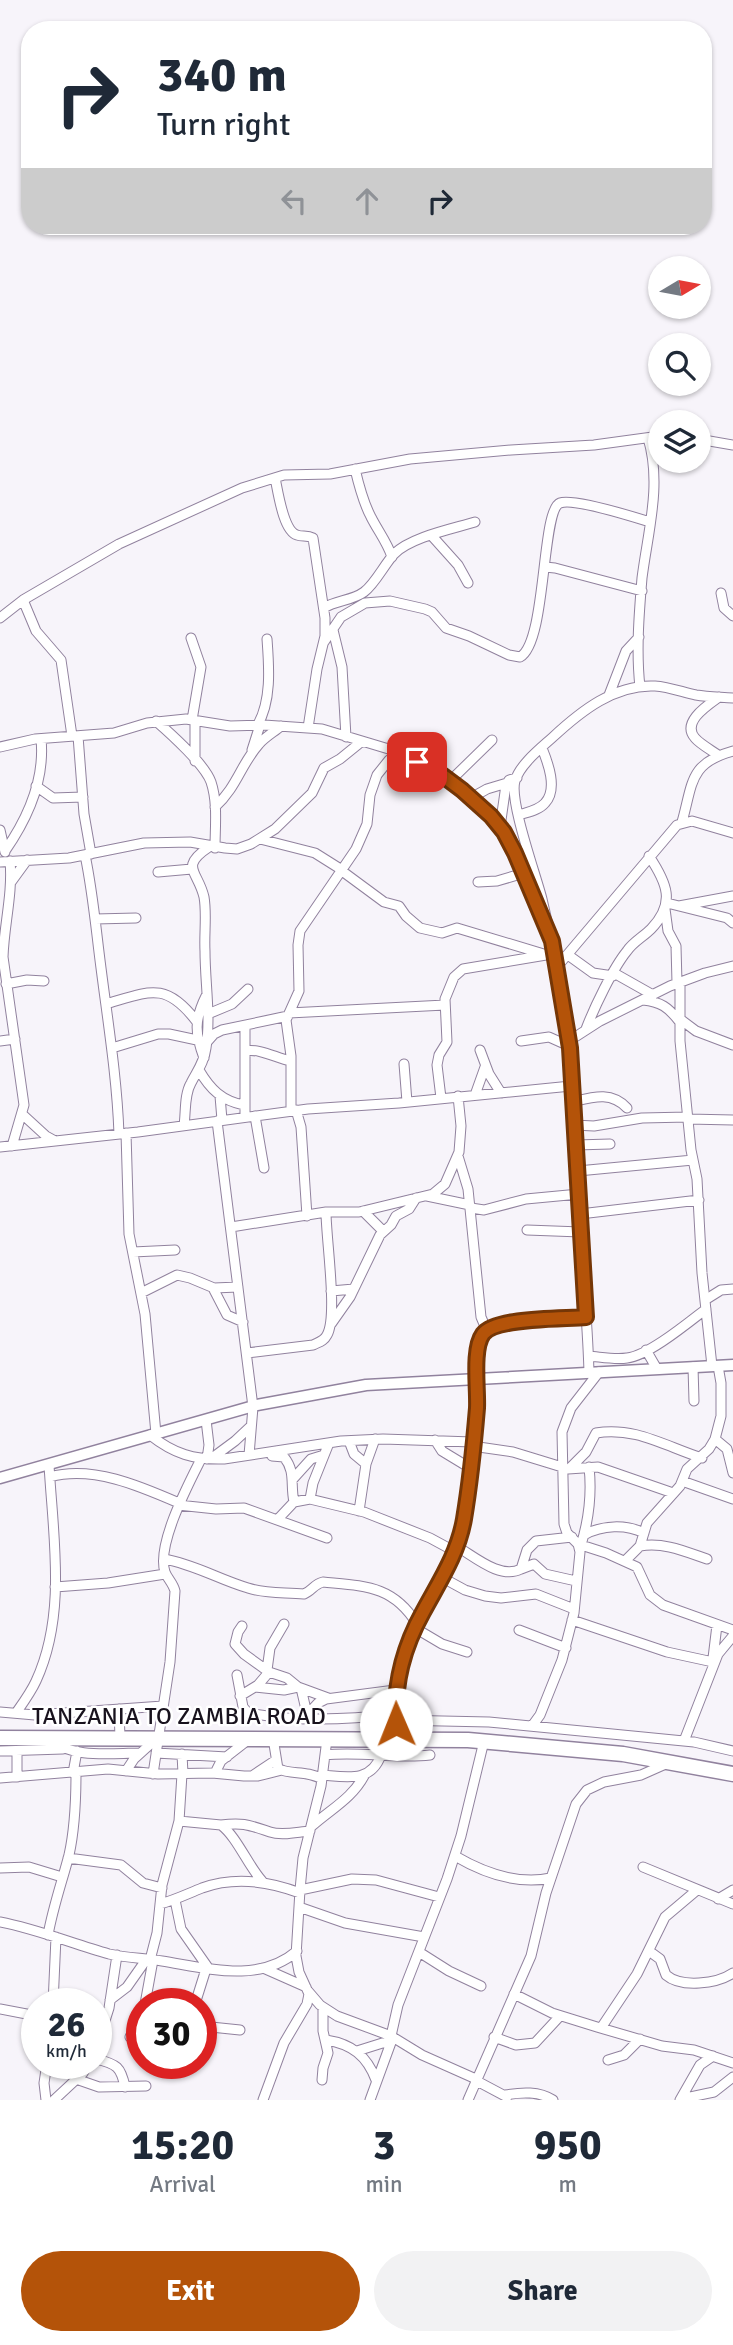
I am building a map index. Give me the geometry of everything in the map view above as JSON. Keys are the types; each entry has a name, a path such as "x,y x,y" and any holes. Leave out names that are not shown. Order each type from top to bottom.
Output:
{"highway":[{"name":"TANZANIA TO ZAMBIA ROAD","path":"0,1738 484,1741 613,1753 733,1774"}],"street":[{"path":"0,618 23,600 119,544 242,488 284,475 330,474 410,459 594,445 648,438"},
{"path":"711,441 733,445"},
{"path":"355,469 372,521 384,537 392,557"},
{"path":"640,687 642,591 654,473"},
{"path":"275,478 282,511 291,532 297,536 313,538 324,608 324,642 308,728"},
{"path":"324,642 341,617 365,603 390,601 432,612 446,628 509,655 520,657 528,652 530,646 545,567 551,517 555,507 560,503 579,503 650,522"},
{"path":"324,608 367,590 392,557 403,548 475,522"},
{"path":"432,536 458,565 468,583"},
{"path":"545,567 642,591"},
{"path":"721,593 724,608 733,616"},
{"path":"23,600 36,631 61,660 75,736 122,1134 128,1234 141,1293 153,1434 167,1448 186,1457 206,1459 376,1439 472,1444 513,1452 565,1468 598,1467 673,1493"},
{"path":"333,630 342,667 346,737"},
{"path":"609,695 626,651 639,637"},
{"path":"191,638 201,667 193,720 195,761"},
{"path":"251,755 267,695 267,639"},
{"path":"728,696 698,696 652,686 609,695 584,710 542,748 517,778 514,788 552,941 551,955 556,968 569,1043 586,1317 589,1356 594,1373 565,1419 561,1445 565,1468 564,1524 579,1540 637,1567 650,1594 656,1600 733,1630"},
{"path":"718,755 694,737 694,718 728,696"},
{"path":"0,747 41,738 114,733 156,721 193,720 230,726 322,729 401,754 434,769 471,798 500,827 524,873 552,941"},
{"path":"156,721 210,780 215,807 212,847"},
{"path":"215,807 231,790 260,743 281,726"},
{"path":"5,850 20,829 36,786 42,761 41,738"},
{"path":"450,781 492,740"},
{"path":"5,861 88,855 144,843 190,842 237,849 260,839 284,821 312,793 324,768 340,759 361,741"},
{"path":"519,815 542,807 549,797 550,772 542,748"},
{"path":"556,968 649,856 682,822 699,768 718,755 733,751"},
{"path":"307,1216 301,1127 294,1111 288,1015 299,991 300,931 351,858 367,824 370,795 377,775 390,760 401,754"},
{"path":"500,827 502,799 507,783 513,777 517,778"},
{"path":"471,798 487,789 507,783"},
{"path":"36,786 52,798 83,797"},
{"path":"682,822 692,821 733,833"},
{"path":"0,830 11,882 2,940 4,986 13,1018 24,1105 12,1146"},
{"path":"260,839 315,853 384,902 400,906 406,916 420,928 442,933 457,928 551,955"},
{"path":"202,1041 208,1014 205,909 203,893 192,869 193,860 212,847"},
{"path":"625,1560 640,1546 647,1523 673,1493 692,1464 702,1458 715,1438 721,1416 721,1383 715,1366 702,1273 699,1200 688,1118 676,946 668,930 668,893 649,856"},
{"path":"11,882 27,860"},
{"path":"158,872 192,869"},
{"path":"478,882 497,881 524,873"},
{"path":"678,907 733,896"},
{"path":"666,905 733,920"},
{"path":"586,1029 626,952 658,920 666,905"},
{"path":"95,919 136,918"},
{"path":"441,1098 437,1065 439,1055 447,1042 444,1005 454,977 460,970 551,955"},
{"path":"568,955 593,973 614,975 653,995"},
{"path":"569,1043 586,1029 653,995 679,983 733,966"},
{"path":"4,986 27,980 44,981"},
{"path":"208,1014 233,1004 248,989"},
{"path":"106,1004 133,996 162,992 175,997 197,1022"},
{"path":"184,1125 190,1084 204,1059 197,1022 198,1011 207,994"},
{"path":"643,1000 657,1001 696,1031 733,1045"},
{"path":"112,1048 158,1034 202,1041 222,1030 288,1015 444,1005"},
{"path":"244,1026 244,1105 264,1168"},
{"path":"522,1041 549,1037 569,1043"},
{"path":"0,1041 15,1040"},
{"path":"245,1051 255,1049 272,1057 291,1061"},
{"path":"480,1049 485,1067 501,1093"},
{"path":"404,1064 407,1102"},
{"path":"475,1095 485,1067"},
{"path":"199,1070 210,1088 220,1096 230,1102 244,1105"},
{"path":"0,1147 294,1111 571,1086"},
{"path":"220,1096 231,1227 253,1407 249,1455"},
{"path":"231,1227 327,1212 363,1211 433,1194 445,1184 458,1156 461,1126 458,1096"},
{"path":"572,1102 609,1097 616,1098 627,1108"},
{"path":"22,1114 55,1141"},
{"path":"574,1125 594,1126 642,1118 733,1120"},
{"path":"576,1145 610,1144"},
{"path":"458,1156 468,1189 481,1317 487,1331"},
{"path":"578,1171 694,1160"},
{"path":"421,1197 484,1210 526,1199 579,1194"},
{"path":"247,1353 313,1345 323,1340 354,1289 376,1241 397,1216 421,1197"},
{"path":"580,1214 699,1200"},
{"path":"363,1211 383,1231"},
{"path":"327,1212 331,1325"},
{"path":"527,1230 581,1232"},
{"path":"133,1252 175,1250"},
{"path":"141,1293 177,1276 190,1278 213,1288 238,1287"},
{"path":"213,1288 227,1315 243,1322"},
{"path":"331,1291 354,1289"},
{"path":"589,1356 628,1359 677,1332 721,1290 733,1289"},
{"path":"396,1740 396,1690 416,1626 443,1578 464,1521 478,1380 478,1346 487,1331 505,1323 586,1317"},
{"path":"646,1350 657,1369"},
{"path":"49,1471 153,1434 253,1407 366,1385 733,1365"},
{"path":"693,1367 694,1401"},
{"path":"153,1774 170,1662 175,1591 165,1573 164,1559 170,1528 179,1504 206,1459 209,1445 206,1420"},
{"path":"206,1459 235,1441 251,1426"},
{"path":"565,1468 588,1449 596,1433 627,1432 702,1458"},
{"path":"715,1438 729,1446 733,1473"},
{"path":"359,1511 366,1464 376,1439"},
{"path":"435,1440 442,1451 470,1468"},
{"path":"349,1441 354,1454 366,1464"},
{"path":"310,1499 329,1443"},
{"path":"532,1726 540,1715 566,1648 572,1620 579,1540 589,1519 591,1482 588,1449"},
{"path":"268,1452 272,1456 286,1459 296,1477"},
{"path":"278,1520 294,1502 296,1477 311,1459 324,1455"},
{"path":"16,1713 36,1682 47,1652 55,1587 49,1471"},
{"path":"0,1478 49,1471 99,1476 179,1504 216,1509 244,1508 327,1538"},
{"path":"296,1477 315,1478"},
{"path":"682,1481 733,1499"},
{"path":"294,1502 310,1499 359,1511 455,1549 496,1569 511,1573 534,1564 545,1574 576,1581"},
{"path":"521,1569 527,1550 536,1541 579,1540 599,1528 606,1527 644,1533"},
{"path":"640,1546 669,1546 707,1559"},
{"path":"164,1559 252,1590 304,1594 316,1584 323,1583 374,1588 404,1605 416,1626 442,1644 467,1652"},
{"path":"55,1587 107,1583 165,1573"},
{"path":"443,1578 465,1590 485,1596 502,1598 536,1594 574,1609"},
{"path":"572,1620 667,1652 713,1663"},
{"path":"240,1696 255,1687 268,1671 270,1648 284,1625"},
{"path":"713,1663 717,1625"},
{"path":"242,1626 235,1639 238,1648 268,1671 287,1678 299,1688 328,1698"},
{"path":"519,1630 566,1648"},
{"path":"684,1741 713,1663 733,1636"},
{"path":"237,1675 243,1707 248,1713 351,1719 396,1717 489,1722 684,1741 733,1751"},
{"path":"255,1687 285,1690 299,1688"},
{"path":"299,1688 305,1716"},
{"path":"305,1716 318,1703 328,1698 396,1690"},
{"path":"0,1712 35,1715 163,1706"},
{"path":"119,1709 120,1738"},
{"path":"48,1738 58,1746 73,1750"},
{"path":"126,1772 139,1753 158,1738"},
{"path":"215,1773 221,1761 250,1738"},
{"path":"273,1738 278,1769 282,1770"},
{"path":"327,1739 322,1777 303,1857 300,1891 297,1951 299,1972 307,1989 323,2007 337,2016 392,2038 508,2097 519,2092 544,2094 553,2100"},
{"path":"370,2100 392,2038 398,2005 455,1856 484,1741"},
{"path":"53,1988 52,1936 76,1807 73,1750"},
{"path":"0,1751 139,1753"},
{"path":"17,1752 17,1777"},
{"path":"156,1753 227,1757"},
{"path":"147,1988 162,1888 179,1821 182,1754"},
{"path":"325,1755 430,1755"},
{"path":"0,1778 108,1769 153,1774 215,1773 252,1776 282,1770 307,1772 322,1777 352,1777 373,1770 381,1755"},
{"path":"252,1776 276,1759"},
{"path":"468,2100 531,1956 551,1878 576,1804 587,1790 604,1782 641,1775 669,1762"},
{"path":"179,1821 254,1825 282,1834 310,1829 344,1802 365,1774"},
{"path":"220,1825 235,1840 243,1856 262,1881"},
{"path":"455,1856 469,1864 514,1879 536,1881 551,1878"},
{"path":"68,1858 121,1866 143,1883 162,1888"},
{"path":"0,1868 29,1867 62,1877"},
{"path":"643,1867 733,1904"},
{"path":"160,1904 203,1888 235,1882 262,1881 300,1891 352,1879 376,1880 439,1897"},
{"path":"601,2028 637,1973 665,1917 697,1890"},
{"path":"718,1899 733,1890"},
{"path":"175,1900 181,1929 207,1969"},
{"path":"299,1907 345,1923 424,1937"},
{"path":"0,1922 117,1955 207,1969 242,1971 263,1968 284,1962 297,1951"},
{"path":"649,1951 660,1959 666,1975 675,1980 712,1982 733,1973"},
{"path":"419,1952 449,1971 481,1986"},
{"path":"112,1988 117,1955"},
{"path":"112,1998 127,1987 150,1960"},
{"path":"263,1968 307,1989"},
{"path":"200,1988 207,1969"},
{"path":"262,2100 284,2043 307,2004 307,1989"},
{"path":"514,1994 537,2007 601,2028 662,2046 694,2049 733,2063"},
{"path":"322,2080 328,2053 323,2031 323,2007"},
{"path":"0,2009 21,2013"},
{"path":"494,2038 516,2045 535,2043 560,2015"},
{"path":"217,2028 240,2030"},
{"path":"357,2051 392,2038"},
{"path":"608,2060 624,2055 640,2039"},
{"path":"326,2040 354,2048 371,2067 376,2080"},
{"path":"680,2099 700,2065 713,2056"},
{"path":"112,2065 122,2071 125,2087"},
{"path":"680,2099 714,2092 733,2077"},
{"path":"45,2079 46,2100"},
{"path":"54,2100 76,2079 99,2087 146,2086"}],"route":[{"path":"396,1724 396,1686 402,1663 411,1637 452,1560 464,1521 477,1411 476,1361 483,1335 491,1328 505,1323 586,1317 570,1048 552,941 504,832 491,816 462,790 434,769 417,762"}]}
